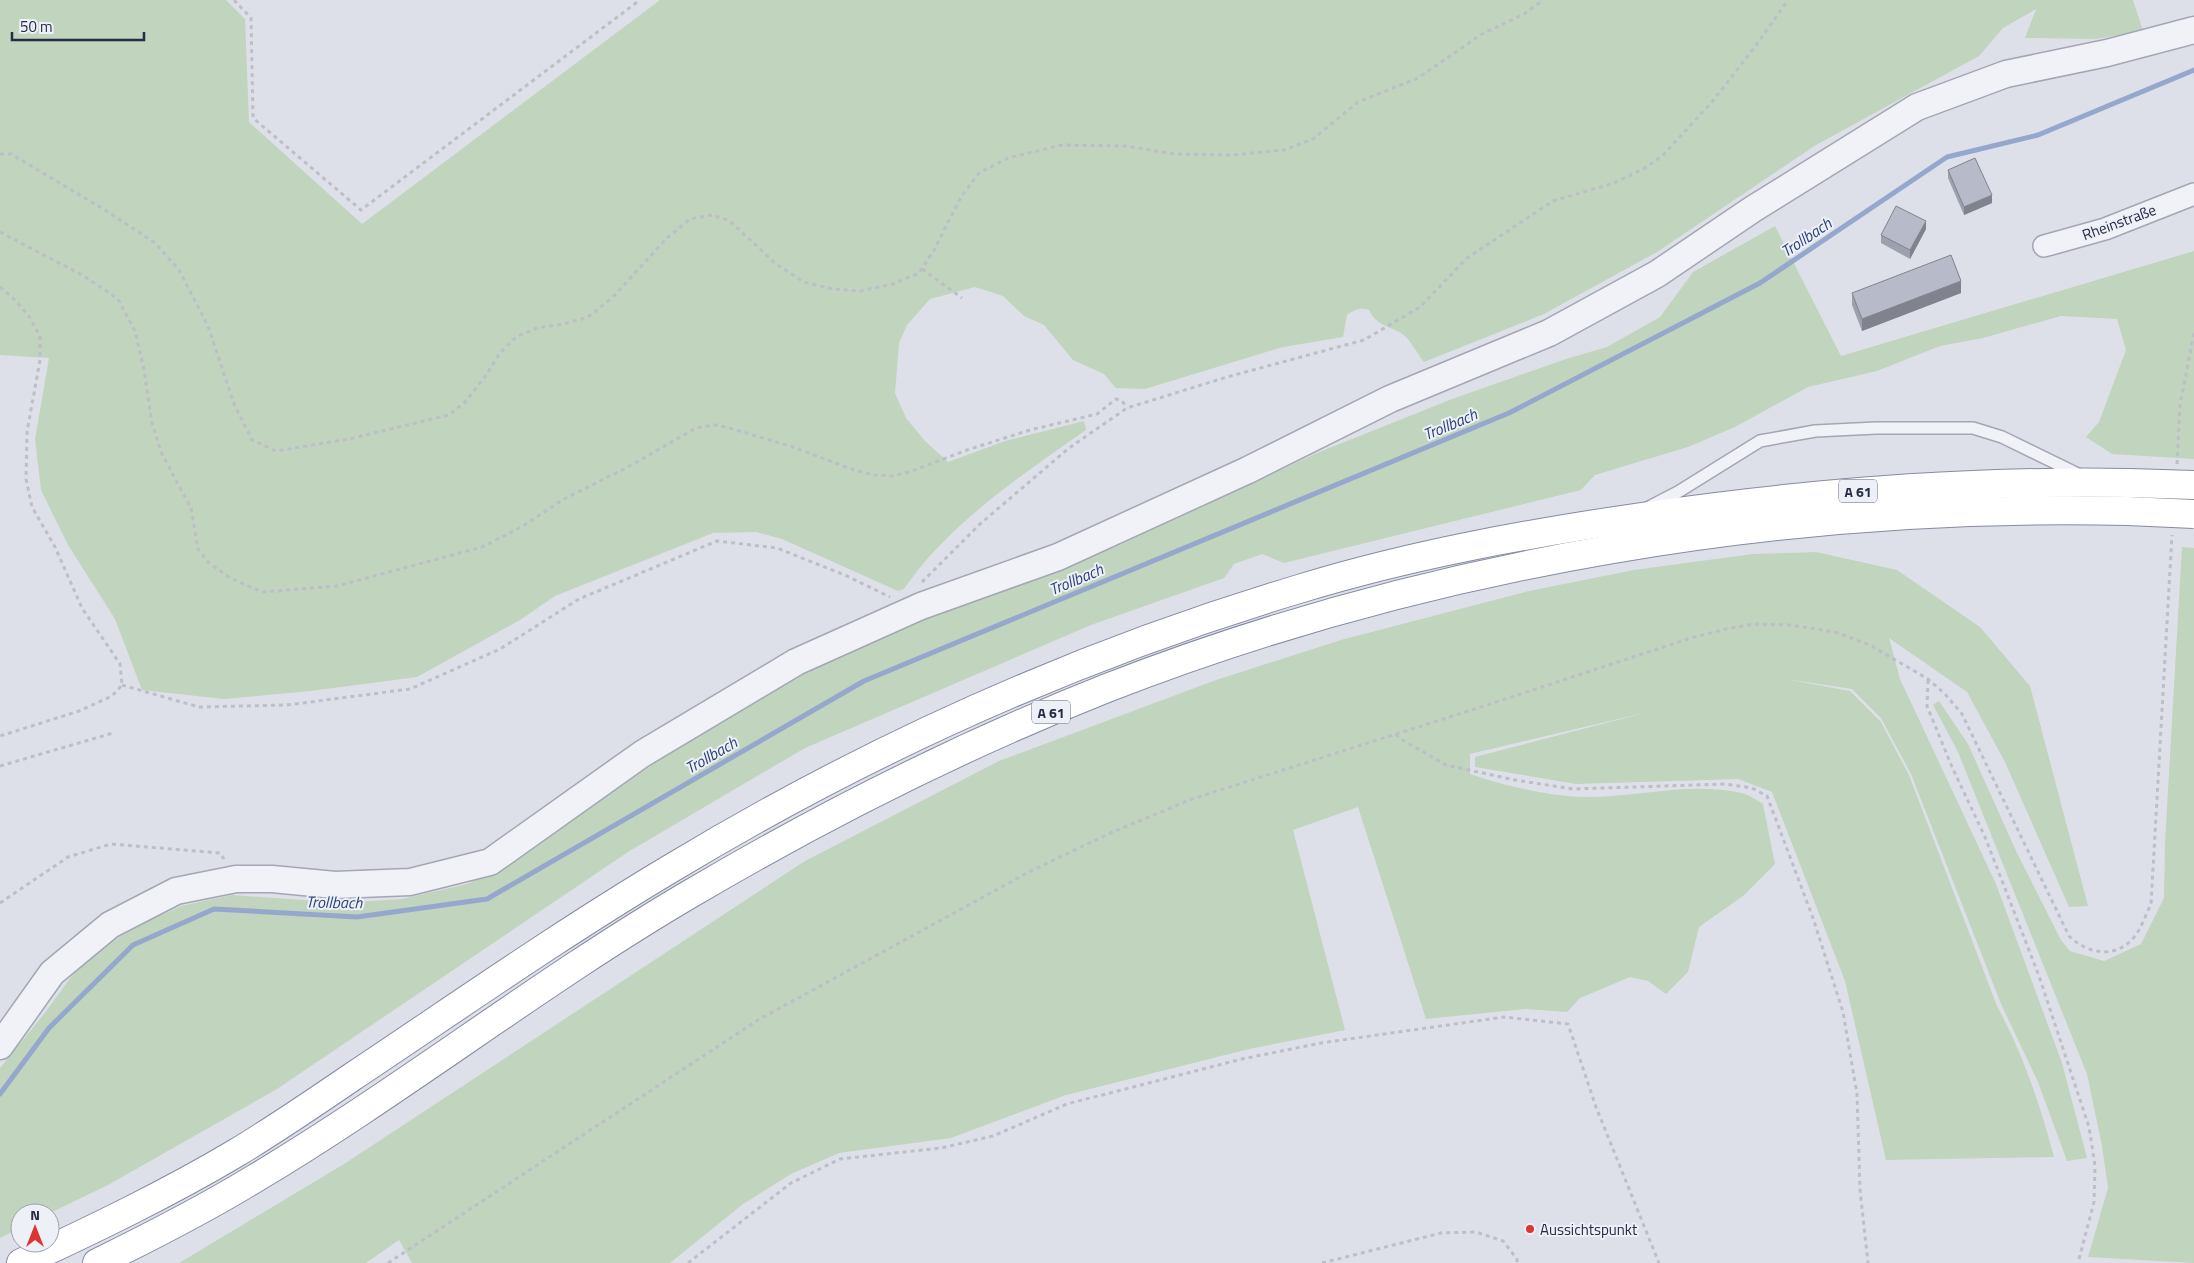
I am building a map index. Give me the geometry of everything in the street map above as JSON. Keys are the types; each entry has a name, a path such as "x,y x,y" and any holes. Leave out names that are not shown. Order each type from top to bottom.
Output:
{"highway":[{"name":"A 61","path":"21,1263 145,1203 236,1153 574,930 666,871 748,823 882,752 1096,657 1198,621 1304,587 1450,551 1516,537 1624,520 1776,499 1880,489 1977,483 2094,482 2194,485"},
{"name":"A 61","path":"97,1263 157,1234 253,1180 675,903 780,842 896,781 990,737 1110,687 1313,618 1521,566 1629,546 1693,536 1780,526 1975,512 2128,511 2194,514"}],"street":[{"path":"0,1046 52,973 110,925 176,891 236,879 335,885 410,882 490,862 642,754 788,667 909,603 1058,556 1248,470 1390,399 1549,333 1657,274 1753,210 1917,107 2006,74 2107,53 2194,30"},
{"name":"Rheinstraße","path":"2044,246 2105,230 2194,194"}],"lane":[{"path":"1624,520 1678,492 1760,441 1814,431 1876,428 1973,428 2002,437 2094,482"}],"path":[{"path":"234,0 251,18 254,118 361,210 640,0"},
{"path":"0,154 11,154 105,210 155,243 179,270 208,326 234,404 252,440 276,451 349,439 449,415 466,401 487,374 499,354 516,337 537,328 564,324 588,316 613,297 666,240 690,219 712,215 730,221 776,264 804,282 833,289 860,291 893,284 919,273 961,197 979,173 1008,158 1062,145 1126,146 1174,154 1232,155 1284,150 1313,139 1358,102 1418,78 1482,34 1524,14 1544,0"},
{"path":"122,685 199,707 287,705 410,689 500,650 579,600 717,541 777,548 909,603 916,587 963,540 1069,448 1126,408 1371,336 1420,307 1467,258 1552,201 1614,183 1647,166 1664,154 1712,102 1788,0"},
{"path":"0,232 84,276 118,299 135,331 144,370 152,423 161,452 191,508 198,550 208,562 230,578 262,592 337,586 482,547 523,526 564,499 628,467 696,428 715,425 793,446 854,470 874,475 893,476 1021,433 1097,414 1116,399 1122,401 1126,408"},
{"path":"922,269 962,298"},
{"path":"0,287 29,316 40,336 40,360 27,432 26,480 32,506 56,547 82,608 120,664 122,685 112,696 79,711 0,736"},
{"path":"2176,464 2180,405 2194,333"},
{"path":"388,1263 758,1020 1029,872 1108,834 1192,799 1691,638 1754,624 1791,625 1835,632 1870,645 1928,679 1945,694 1962,714 2069,936 2080,946 2090,951 2112,951 2125,945 2134,936 2150,904 2172,534"},
{"path":"1928,679 1927,706 1952,767 1985,837 2036,967 2089,1127 2095,1166 2094,1202 2078,1263"},
{"path":"0,766 113,733"},
{"path":"1396,734 1399,738 1446,765 1515,780 1573,789 1725,784 1752,788 1767,796 1813,918 1843,1012 1857,1094 1860,1190 1868,1263"},
{"path":"0,903 68,856 111,844 220,853 236,879"},
{"path":"688,1263 790,1183 840,1159 942,1148 993,1136 1067,1104 1242,1059 1321,1043 1504,1017 1568,1024 1596,1106 1659,1263"},
{"path":"1322,1263 1441,1233 1476,1232 1503,1241 1517,1259 1517,1263"}],"green space":[{"path":"0,0 226,0 245,19 249,122 362,224 660,0 2133,0 2143,31 2096,39 2025,38 2036,9 2003,28 1979,56 1816,145 1657,252 1544,314 1424,362 1401,333 1379,322 1369,310 1360,309 1347,315 1343,337 1283,347 1145,389 1116,388 1104,374 1073,360 1044,325 1024,316 1003,296 975,287 930,299 907,325 899,343 895,393 906,418 925,441 948,462 1005,441 1084,421 1086,430 1012,483 964,522 922,565 904,589 898,591 782,539 756,532 713,533 555,596 520,620 417,677 310,691 224,699 142,690 115,619 68,545 41,490 35,439 49,358 0,355"},
{"path":"1775,226 1841,356 2194,251 2194,459 2112,454 2086,437 2099,422 2126,350 2117,319 2061,316 1983,338 1940,346 1877,371 1808,387 1735,427 1688,447 1595,475 1581,490 1284,563 1262,554 1234,564 1224,578 1091,625 805,748 628,852 277,1089 108,1185 60,1208 60,1203 10,1203 10,1233 0,1238 0,1068 71,977 99,949 142,924 181,906 232,895 343,903 402,899 467,884 492,873 661,759 821,663 896,627 1113,548 1317,453 1452,399 1566,359 1607,347 1660,317 1693,272"},
{"path":"2182,547 2194,548 2194,1263 2088,1257 2108,1188 2102,1146 2087,1074 1958,752 1933,705 1939,701 1968,744 2017,853 2061,940 2070,951 2104,961 2141,944 2164,898 2165,843"},
{"path":"1816,552 1897,570 1980,627 2030,686 2088,906 2069,907 2005,762 1967,692 1889,638 1900,679 1996,884 2062,1063 2087,1158 2067,1161 2038,1082 2001,1004 1911,774 1881,718 1852,689 1785,679 1850,691 1881,722 1909,775 1997,1006 2023,1061 2037,1099 2054,1157 1886,1160 1845,981 1772,792 1738,779 1576,784 1475,767 1475,757 1648,712 1470,754 1470,774 1554,795 1602,797 1682,789 1702,789 1742,793 1763,804 1775,864 1743,896 1699,927 1688,972 1666,994 1648,981 1630,977 1580,998 1567,1012 1525,1009 1426,1019 1358,807 1293,830 1345,1030 1249,1049 1066,1095 951,1138 839,1153 791,1174 743,1204 670,1263 412,1263 399,1240 366,1263 179,1263 344,1164 805,861 999,761 1216,680 1341,640 1529,591 1634,570 1753,554"}],"building":[{"path":"1975,158 1992,195 1964,207 1948,170"},
{"path":"1896,206 1926,221 1910,250 1881,235"},
{"path":"1951,255 1961,281 1862,319 1852,293"}],"waterway":[{"name":"Trollbach","path":"0,1094 49,1028 133,945 214,909 357,917 487,899 864,681 1509,413 1760,283 1947,157 2038,135 2194,70"}],"place":[{"name":"Aussichtspunkt","path":"1530,1229"}]}
